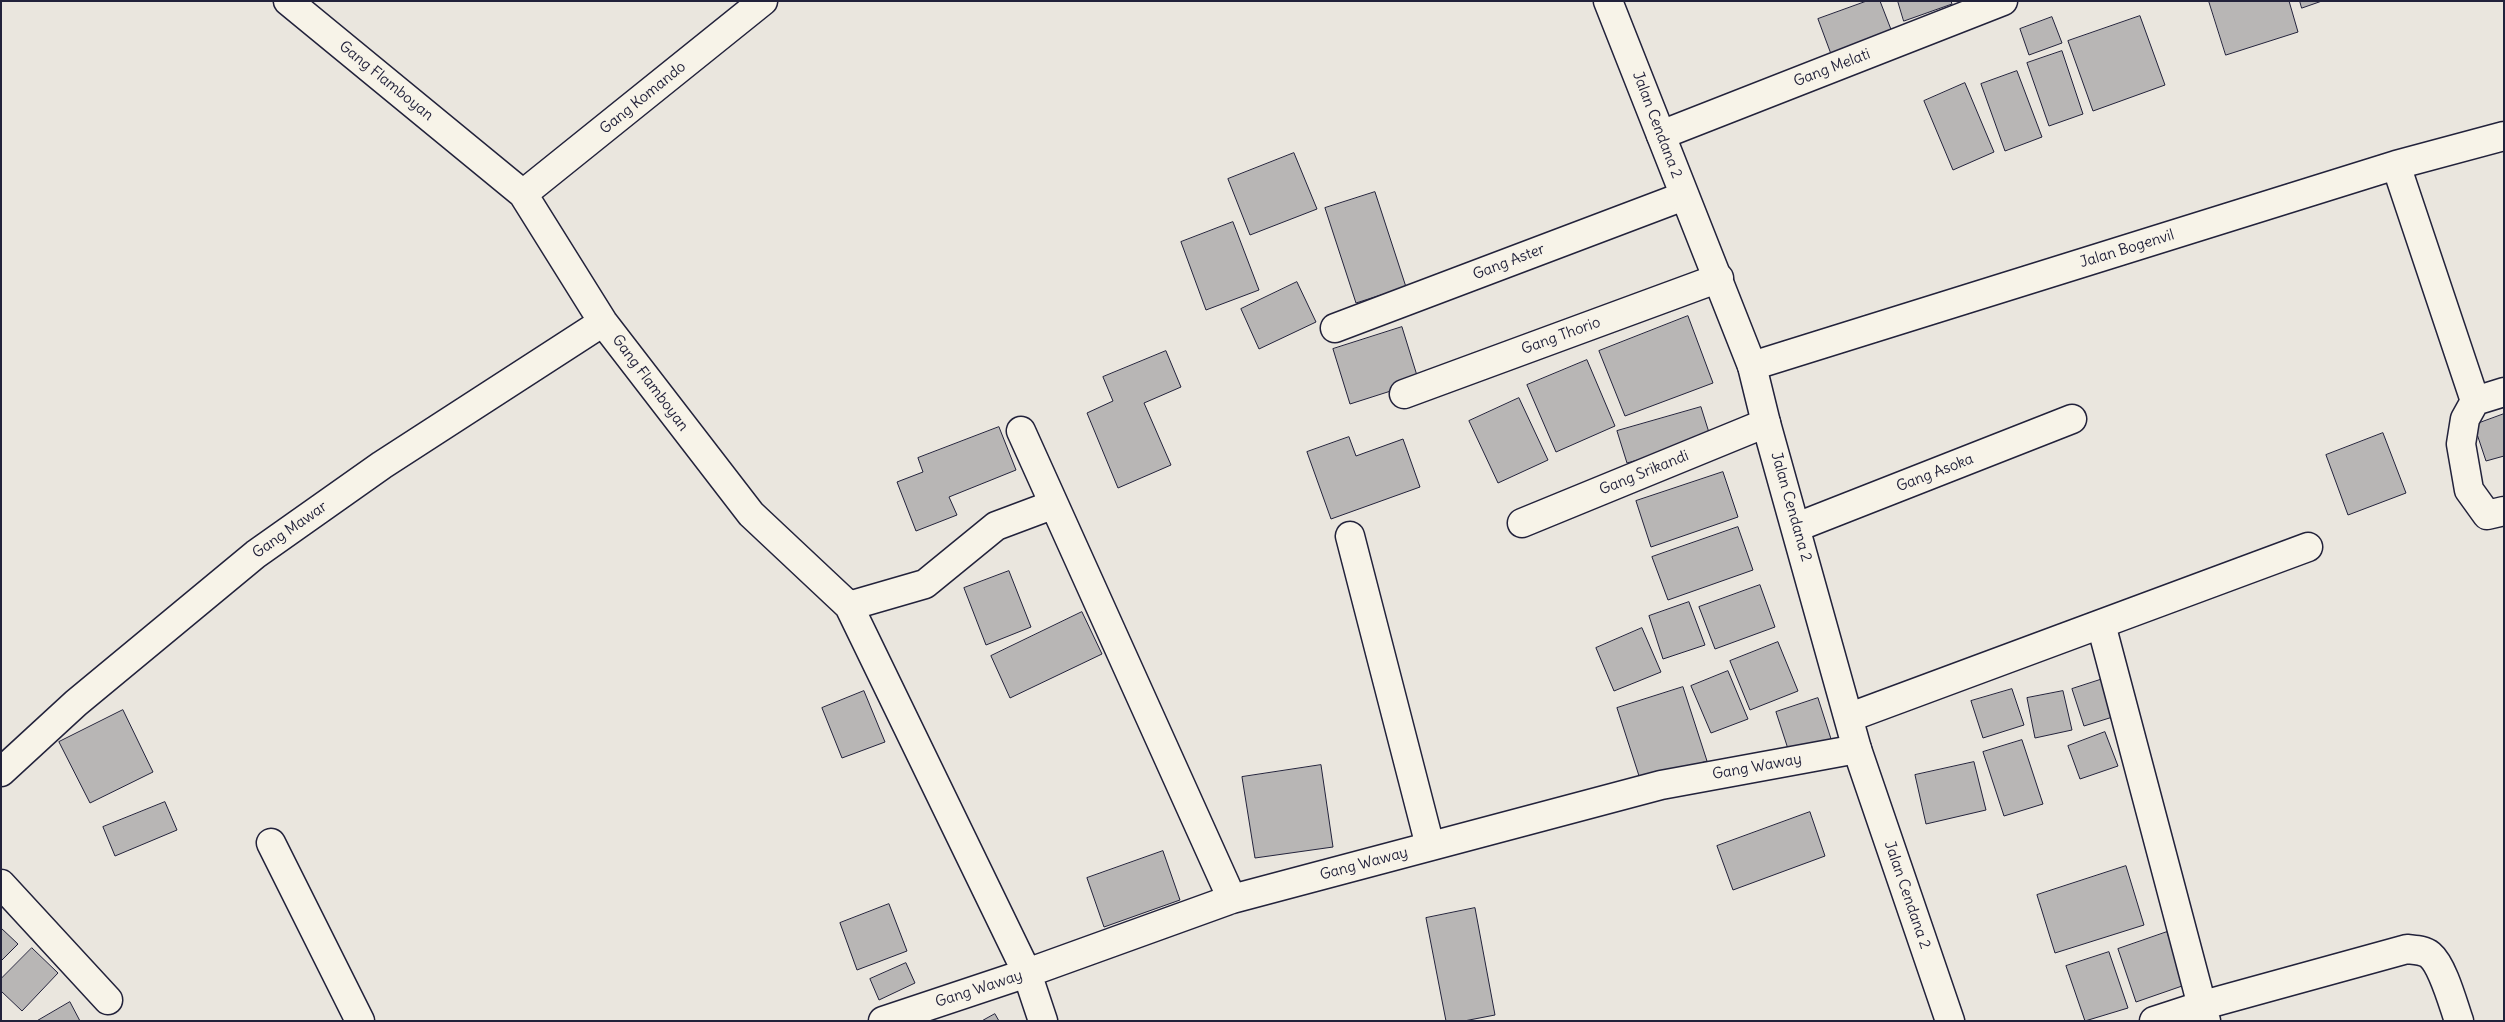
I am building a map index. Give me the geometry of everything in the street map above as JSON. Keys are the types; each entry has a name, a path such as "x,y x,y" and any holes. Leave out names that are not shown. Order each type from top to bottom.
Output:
{"street":[{"name":"Gang Flamboyan","path":"288,1 524,194 603,322 751,514 849,606"},
{"name":"Gang Komando","path":"524,194 763,1"},
{"name":"Jalan Cendana 2","path":"1608,1 1684,196 1719,278 1752,366 1766,423 1850,717 1857,749 1950,1021"},
{"name":"Gang Melati","path":"1661,135 2003,1"},
{"name":"Jalan Bogenvil","path":"1752,366 2396,165 2504,136"},
{"path":"2396,165 2475,401"},
{"name":"Gang Aster","path":"1335,328 1684,196"},
{"name":"Gang Thorio","path":"1404,394 1719,278"},
{"name":"Gang Mawar","path":"1,772 76,702 256,554 382,465 603,322"},
{"path":"2504,392 2475,401 2465,419 2461,444 2469,490 2487,515 2504,511"},
{"name":"Gang Asoka","path":"1797,527 2072,419"},
{"name":"Gang Srikandi","path":"1522,523 1766,423"},
{"path":"1021,431 1052,505 1232,899"},
{"path":"1043,1021 1027,973 849,606 926,584 996,526 1052,505"},
{"path":"1350,536 1430,846"},
{"path":"1850,717 2308,547"},
{"path":"2101,624 2203,1013"},
{"name":"Gang Waway","path":"883,1021 1027,973 1232,899 1661,785 1857,749"},
{"path":"271,843 360,1021"},
{"path":"1,884 108,1000"},
{"path":"2154,1021 2203,1013 2407,949 2423,951 2431,956 2440,972 2459,1021"}],"building":[{"path":"1867,1 1880,1 1892,32 1831,54 1818,19"},
{"path":"1898,1 1951,1 1952,4 1904,21"},
{"path":"2209,1 2289,1 2298,32 2226,55"},
{"path":"2300,1 2322,1 2302,8"},
{"path":"2140,16 2165,85 2093,111 2068,41"},
{"path":"2052,17 2062,43 2029,55 2020,29"},
{"path":"2062,51 2083,114 2049,126 2027,63"},
{"path":"2017,71 2042,137 2005,151 1981,84"},
{"path":"1965,83 1994,152 1953,170 1924,101"},
{"path":"1294,153 1317,209 1250,235 1228,179"},
{"path":"1375,192 1406,287 1356,303 1325,208"},
{"path":"1233,222 1259,290 1206,310 1181,242"},
{"path":"1297,282 1316,322 1259,349 1241,309"},
{"path":"1688,316 1713,383 1625,416 1599,351"},
{"path":"1402,327 1419,382 1350,404 1333,349"},
{"path":"1166,351 1181,387 1144,403 1171,465 1118,488 1087,413 1113,401 1103,377"},
{"path":"1587,360 1615,426 1556,452 1527,385"},
{"path":"1519,398 1548,460 1498,483 1469,421"},
{"path":"1701,407 1711,439 1627,463 1617,431"},
{"path":"2504,414 2504,456 2486,461 2474,425"},
{"path":"999,427 1016,470 949,497 957,515 916,531 897,482 923,472 918,458"},
{"path":"2383,433 2406,493 2348,515 2326,455"},
{"path":"1349,437 1356,456 1403,439 1420,487 1331,519 1307,452"},
{"path":"1723,472 1738,517 1651,547 1636,501"},
{"path":"1738,527 1753,570 1668,600 1652,557"},
{"path":"1009,571 1031,627 986,645 964,588"},
{"path":"1760,585 1775,627 1715,649 1699,607"},
{"path":"1689,602 1705,645 1663,659 1649,616"},
{"path":"1082,612 1102,654 1010,698 991,656"},
{"path":"1642,628 1661,672 1614,691 1596,648"},
{"path":"1778,642 1798,691 1750,710 1730,661"},
{"path":"1728,671 1748,719 1711,733 1691,686"},
{"path":"2106,678 2119,715 2084,726 2072,689"},
{"path":"1683,687 1707,761 1641,782 1617,708"},
{"path":"2012,689 2024,725 1983,738 1971,701"},
{"path":"864,691 885,742 842,758 822,708"},
{"path":"2063,691 2072,730 2035,738 2027,698"},
{"path":"1818,698 1832,742 1790,755 1776,712"},
{"path":"123,710 153,772 90,803 59,742"},
{"path":"2105,732 2118,766 2080,779 2068,746"},
{"path":"2022,740 2043,804 2004,816 1983,752"},
{"path":"1974,762 1986,810 1926,824 1915,775"},
{"path":"1321,765 1333,847 1255,858 1242,777"},
{"path":"165,802 177,830 115,856 103,827"},
{"path":"1810,812 1825,856 1733,890 1717,846"},
{"path":"1163,851 1180,900 1104,927 1087,878"},
{"path":"2126,866 2144,925 2055,953 2037,895"},
{"path":"889,904 907,951 857,970 840,923"},
{"path":"1475,908 1495,1015 1464,1021 1446,1021 1426,918"},
{"path":"1,928 18,944 1,961"},
{"path":"2167,932 2185,985 2136,1002 2118,949"},
{"path":"32,948 58,973 22,1011 1,991 1,979"},
{"path":"2109,952 2128,1008 2085,1021 2066,966"},
{"path":"906,963 915,983 879,1000 870,979"},
{"path":"70,1002 80,1021 37,1021"},
{"path":"995,1014 999,1021 982,1021"}]}
